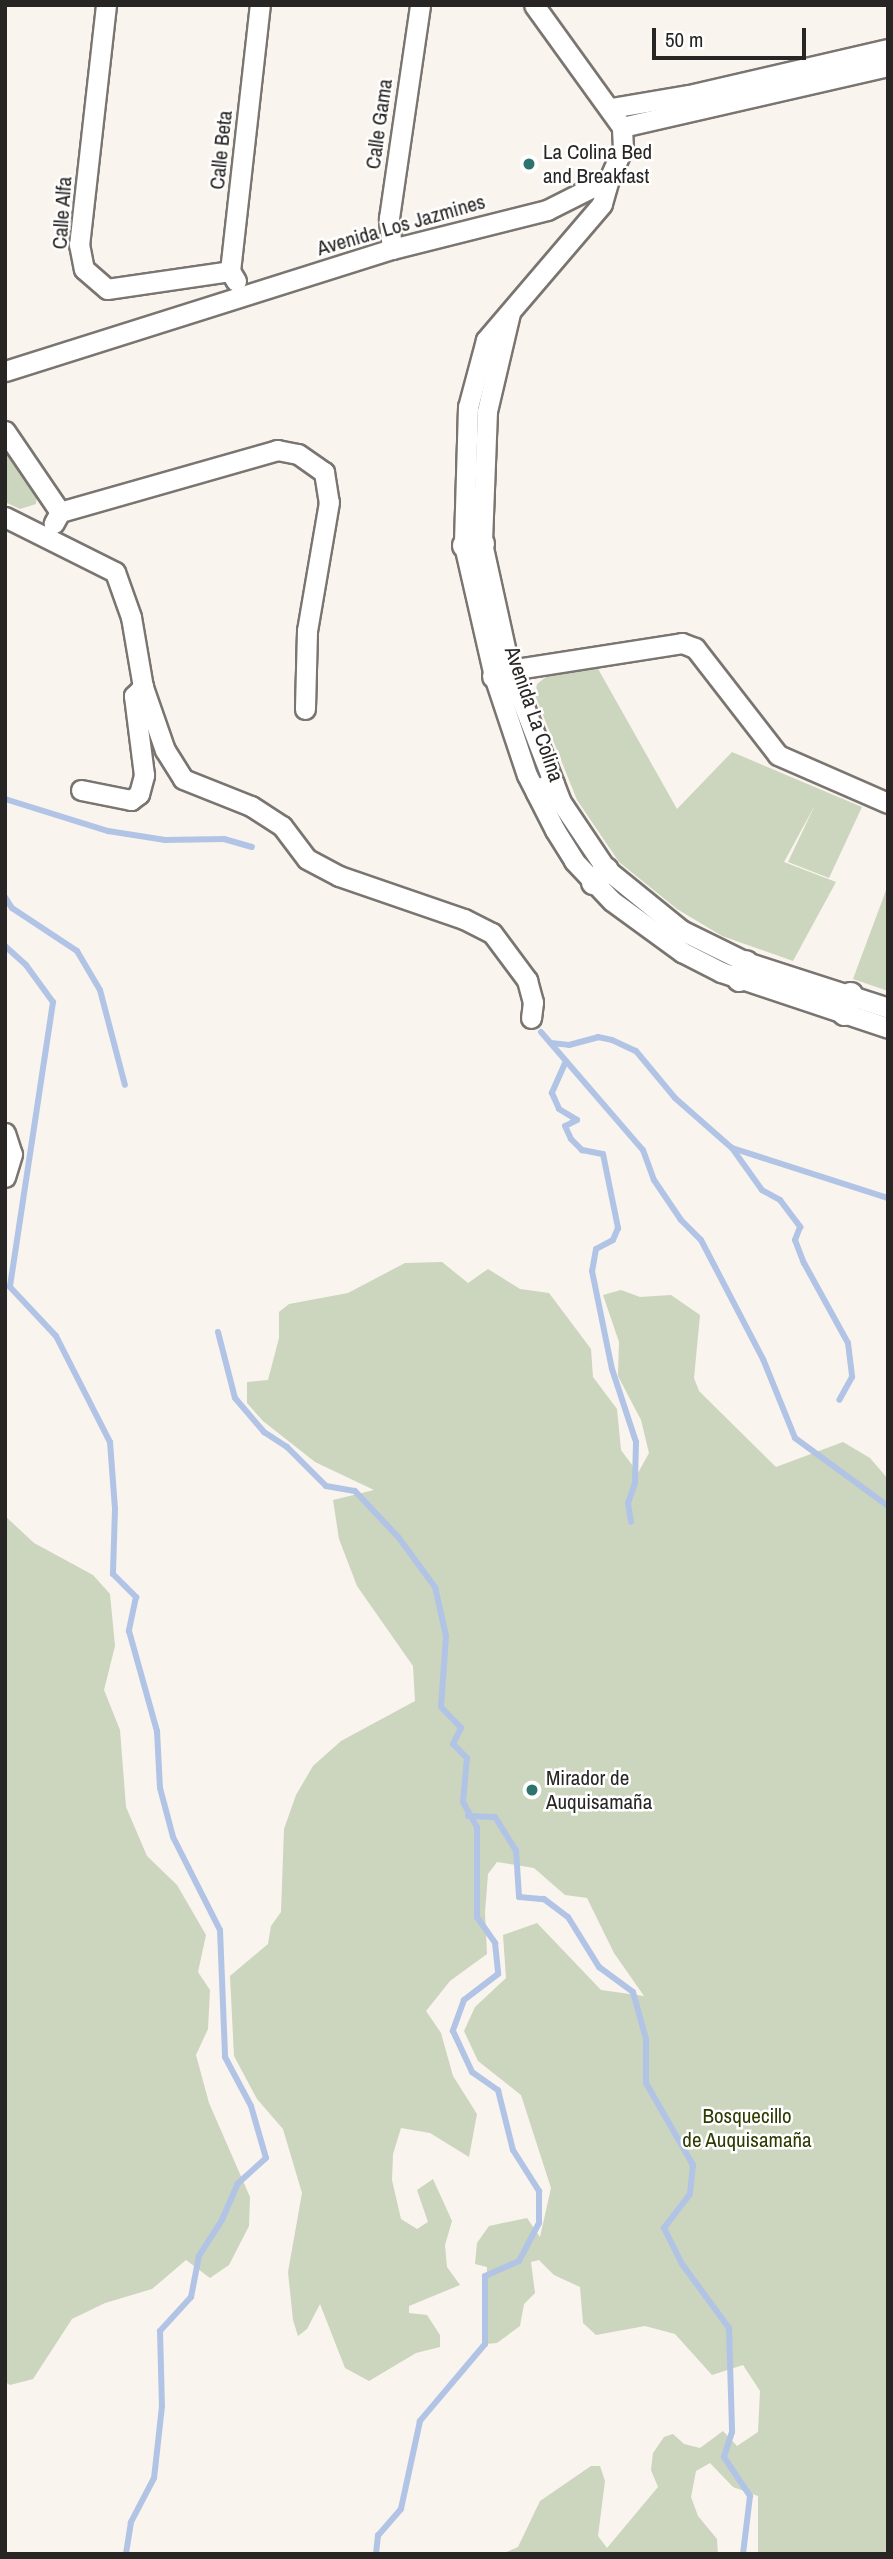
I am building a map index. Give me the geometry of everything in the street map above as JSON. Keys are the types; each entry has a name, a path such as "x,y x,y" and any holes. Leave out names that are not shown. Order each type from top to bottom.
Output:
{"street":[{"name":"Calle Alfa","path":"106,5 79,244 84,269 107,289 230,271"},
{"name":"Calle Beta","path":"230,271 260,5"},
{"name":"Calle Gama","path":"392,249 388,218 420,5"},
{"path":"534,5 611,108 622,127 623,148 609,179"},
{"path":"611,108 689,95 888,49"},
{"path":"622,127 888,66"},
{"name":"Avenida Los Jazmines","path":"5,370 392,249 547,210 609,179"},
{"name":"Avenida La Colina","path":"609,179 602,204 486,340 468,407 473,544 527,775 545,788 562,842 599,876 742,971 847,1003 888,1008"},
{"path":"230,271 243,296"},
{"path":"5,431 60,512"},
{"path":"47,535 60,512 277,450 298,454 324,472 329,502 307,631 305,709"},
{"path":"5,517 47,535 114,572 131,617 143,687 165,750 183,779 251,806 282,826 307,859 339,876 464,919 492,933 527,980 533,1002 531,1018"},
{"path":"502,673 682,643 695,648 778,755 888,803"},
{"path":"81,789 131,800 139,794 144,775 134,696 143,687"},
{"name":"Avenida La Colina","path":"847,1003 888,1028"},
{"path":"5,1133 12,1154 5,1177"}],"green space":[{"path":"5,450 37,493 36,504 20,509 5,502"},
{"path":"597,667 677,809 732,752 862,807 829,878 788,862 815,805 784,862 836,882 793,961 722,936 677,909 619,862 577,800 535,695 537,684 546,677"},
{"path":"888,885 888,991 853,979"},
{"name":"Bosquecillo de Auquisamaña","path":"442,1262 468,1283 488,1269 520,1289 549,1293 591,1349 593,1377 617,1409 621,1450 638,1473 649,1453 641,1420 618,1376 619,1342 603,1295 621,1290 640,1297 671,1295 700,1315 694,1378 699,1391 776,1467 843,1442 870,1458 888,1479 888,2554 758,2554 758,2496 733,2487 710,2463 696,2471 691,2497 698,2516 717,2539 718,2554 502,2554 518,2547 540,2501 591,2466 600,2466 605,2481 598,2536 607,2548 658,2487 651,2470 653,2453 664,2437 673,2434 684,2444 700,2448 723,2431 737,2446 758,2432 760,2391 743,2365 712,2375 675,2334 645,2326 596,2335 583,2323 580,2287 554,2275 539,2260 531,2262 535,2293 524,2304 520,2326 497,2343 485,2344 487,2267 475,2264 477,2243 489,2226 527,2218 540,2237 551,2188 521,2095 478,2061 464,2031 475,2007 506,1978 503,1935 537,1923 601,1990 644,1996 614,1953 587,1898 565,1895 534,1868 497,1862 488,1874 485,1912 487,1954 450,1981 426,2011 441,2033 453,2076 477,2114 469,2157 430,2133 401,2128 393,2154 392,2180 401,2219 417,2229 428,2222 417,2190 433,2179 452,2221 445,2245 447,2267 460,2285 409,2306 409,2313 427,2315 440,2335 440,2347 416,2353 369,2381 345,2368 320,2304 307,2329 298,2336 293,2320 288,2272 302,2193 283,2129 257,2099 234,2056 230,1976 268,1944 271,1926 281,1912 284,1829 296,1795 313,1766 341,1741 415,1701 413,1666 357,1586 339,1539 333,1500 374,1490 315,1462 263,1421 247,1403 247,1382 268,1380 279,1338 279,1312 289,1304 348,1293 405,1263"},
{"path":"5,1516 34,1543 93,1575 110,1594 115,1646 104,1690 120,1730 126,1807 147,1856 177,1885 206,1935 198,1972 210,1990 208,2029 196,2055 209,2103 250,2197 249,2226 229,2265 210,2278 186,2260 152,2289 105,2303 72,2319 33,2379 10,2385 5,2382"}],"waterway":[{"path":"5,799 108,831 165,840 224,839 252,847"},
{"path":"5,897 12,908 77,951 100,990 125,1085"},
{"path":"5,946 26,965 53,1002 10,1287 56,1336 110,1442 115,1509 113,1574 136,1597 129,1631 157,1731 160,1788 173,1837 220,1930 225,2057 251,2106 266,2158 238,2183 222,2220 199,2256 191,2297 160,2331 162,2406 154,2478 131,2522 126,2554"},
{"path":"541,1032 643,1150 654,1180 681,1220 701,1240 763,1359 795,1438 888,1506"},
{"path":"551,1043 569,1045 598,1037 636,1051 675,1098 732,1148 888,1198"},
{"path":"566,1061 552,1093 559,1109 577,1120 565,1126 571,1139 582,1150 603,1154 618,1228 613,1240 596,1249 592,1271 612,1369 636,1442 635,1483 628,1503 631,1522"},
{"path":"732,1148 762,1190 780,1200 800,1227 795,1240 804,1263 848,1343 852,1377 839,1400"},
{"path":"218,1332 235,1398 264,1432 287,1447 326,1486 355,1491 399,1538 435,1587 446,1636 441,1707 461,1728 453,1744 467,1758 463,1802 477,1827 477,1917 495,1943 498,1974 464,2000 453,2031 472,2072 498,2090 513,2150 539,2191 539,2223 519,2261 485,2276 485,2344 420,2421 401,2509 378,2535 376,2554"},
{"path":"468,1816 495,1817 516,1850 519,1897 544,1899 568,1917 599,1967 633,1992 646,2039 646,2083 693,2165 690,2194 664,2228 682,2264 729,2328 732,2432 724,2457 750,2496 743,2554"}],"place":[{"name":"La Colina Bed and Breakfast","path":"529,164"},
{"name":"Mirador de Auquisamaña","path":"532,1790"}]}
